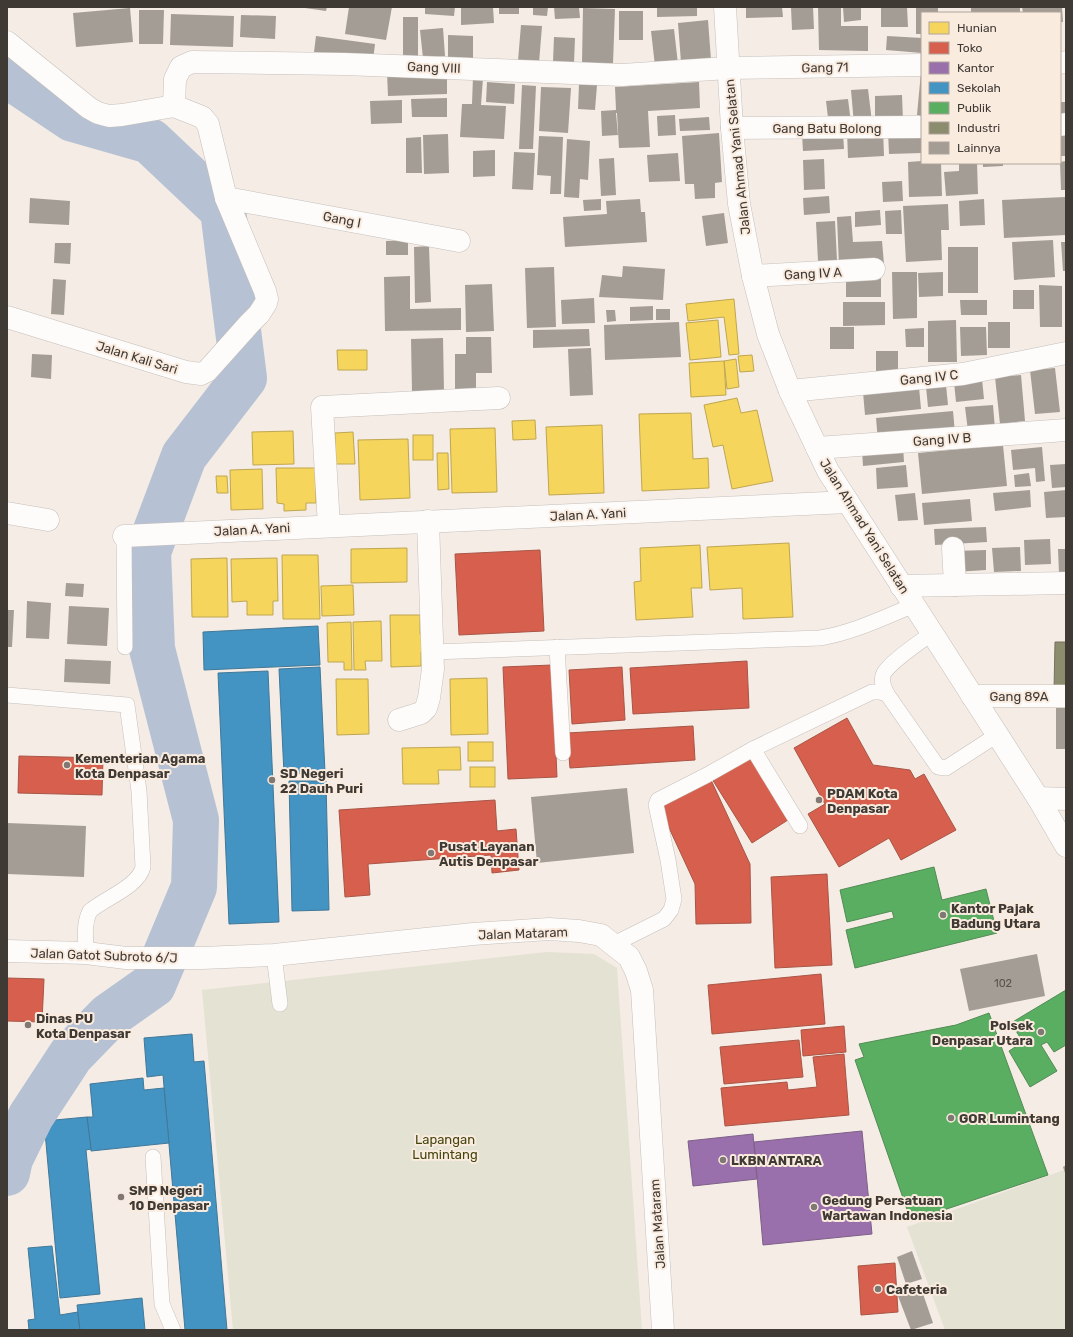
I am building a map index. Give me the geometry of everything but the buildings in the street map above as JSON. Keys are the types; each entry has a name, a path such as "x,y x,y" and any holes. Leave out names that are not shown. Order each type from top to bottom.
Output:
{"street":[{"name":"Jalan Ahmad Yani Selatan","path":"725,7 732,128 740,204 753,276 768,334 790,391 828,471 1038,798 1066,846"},
{"path":"7,42 89,108 98,113 109,116 122,116 174,106 202,116 208,124 226,198"},
{"name":"Gang VIII","path":"174,106 175,79 181,67 192,62 352,64 622,74 728,68"},
{"name":"Gang 71","path":"728,68 921,65"},
{"name":"Gang Batu Bolong","path":"732,128 921,127"},
{"name":"Gang I","path":"226,198 458,241"},
{"name":"Jalan Kali Sari","path":"7,317 186,372 196,374 207,371 259,314 267,299 226,198"},
{"name":"Gang IV A","path":"753,276 874,270"},
{"name":"Gang IV C","path":"790,391 963,374 1066,353"},
{"path":"329,526 322,408 499,398"},
{"name":"Gang IV B","path":"817,448 1066,430"},
{"name":"Jalan A. Yani","path":"128,536 848,502"},
{"path":"7,513 48,520"},
{"path":"399,720 421,713 426,708 429,698 433,669 433,652 428,521"},
{"path":"952,548 955,585"},
{"path":"901,586 1066,583"},
{"name":"Gang 89A","path":"972,696 1066,696"},
{"path":"1038,798 1066,799"},
{"name":"Jalan Mataram","path":"202,958 274,955 465,935 549,929 579,931 601,935 614,944 629,957 636,970 642,990 663,1330"},
{"name":"Jalan Gatot Subroto 6/J","path":"7,951 86,953 126,958 202,958"}],"lane":[{"path":"126,647 128,536"},
{"path":"433,652 557,646 820,638 841,634 914,605"},
{"path":"932,633 897,660 883,674 882,684 887,694 938,767 946,768 997,735"},
{"path":"557,646 563,753"},
{"path":"614,944 664,919 674,904 668,860 656,802 753,749 872,692 887,694"},
{"path":"7,696 127,705 139,791 143,867 141,873 134,881 90,911 85,924 86,953"},
{"path":"753,749 800,826"},
{"path":"274,955 280,1004"},
{"path":"153,1157 162,1304 173,1330"}],"green space":[{"name":"Lapangan Lumintang","path":"547,952 594,954 617,968 642,1330 233,1330 202,990"},
{"path":"1064,1170 1066,1176 1066,1329 945,1330 907,1227"}],"waterway":[{"path":"7,75 73,119 150,141 223,210 244,378 184,456 148,552 152,649 196,820 194,887 153,985 109,1016 71,1055 31,1116 10,1159 7,1173"}],"place":[{"name":"Kementerian Agama Kota Denpasar","path":"67,765"},
{"name":"SD Negeri 22 Dauh Puri","path":"272,780"},
{"name":"PDAM Kota Denpasar","path":"819,800"},
{"name":"Pusat Layanan Autis Denpasar","path":"431,853"},
{"name":"Kantor Pajak Badung Utara","path":"943,915"},
{"name":"Dinas PU Kota Denpasar","path":"28,1025"},
{"name":"Polsek Denpasar Utara","path":"1041,1032"},
{"name":"GOR Lumintang","path":"951,1118"},
{"name":"LKBN ANTARA","path":"723,1160"},
{"name":"SMP Negeri 10 Denpasar","path":"121,1197"},
{"name":"Gedung Persatuan Wartawan Indonesia","path":"814,1207"},
{"name":"Cafeteria","path":"878,1289"}]}
